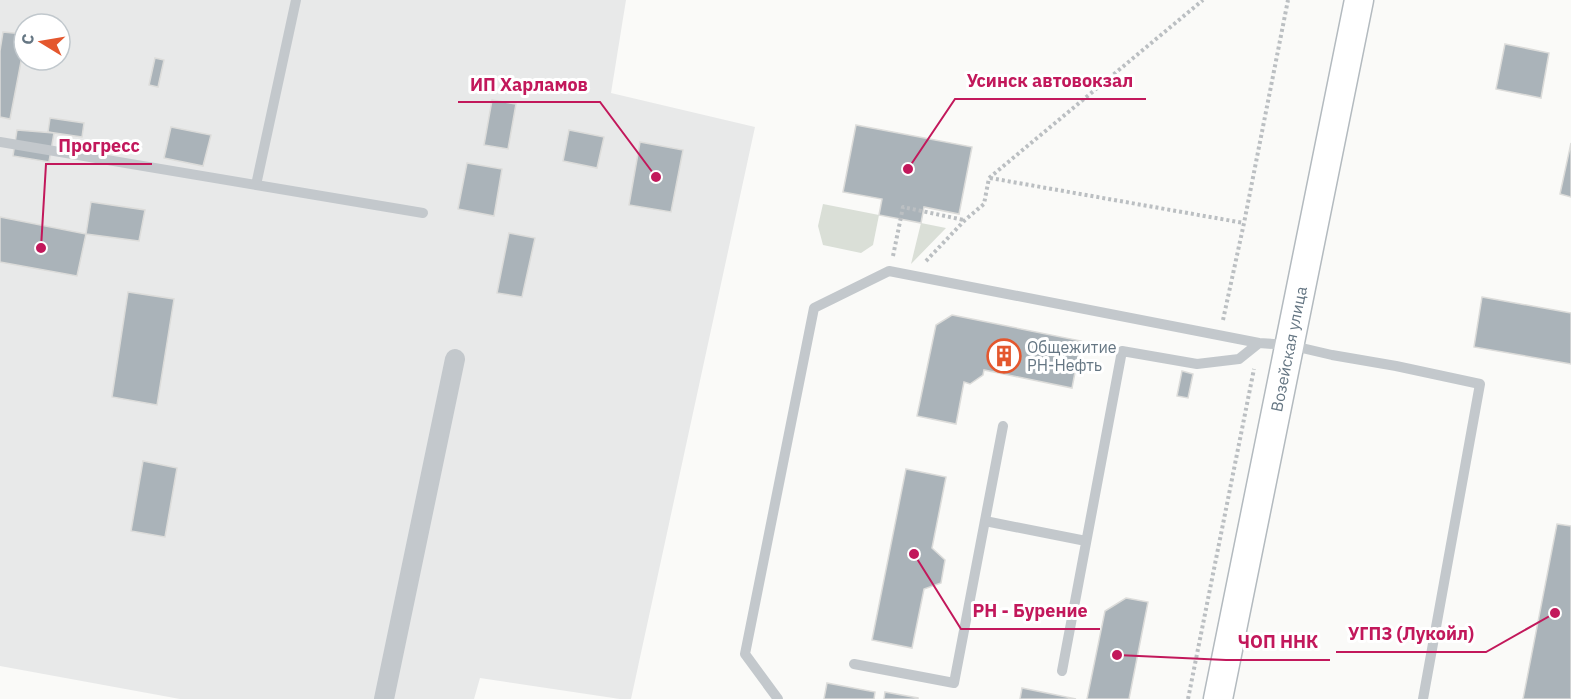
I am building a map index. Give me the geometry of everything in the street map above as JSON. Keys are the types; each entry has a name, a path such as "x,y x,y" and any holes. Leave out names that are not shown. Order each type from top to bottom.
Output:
{"main road":[{"name":"Возейская улица","path":"1218,699 1359,0"}],"street":[{"path":"384,699 455,359"}],"lane":[{"path":"256,185 296,0"},
{"path":"0,142 423,213"},
{"path":"778,699 745,654 814,308 889,271 1259,343 1289,345 1480,384 1423,699"},
{"path":"1062,671 1122,351 1197,364 1239,359 1259,343"},
{"path":"854,664 954,683 1002,426"},
{"path":"985,521 1086,541"}],"path":[{"path":"911,275 984,204 989,178 1203,0"},
{"path":"989,178 1244,223"},
{"path":"889,271 903,207 965,220"}],"shaded area":[{"path":"0,0 626,0 611,93 755,127 631,699 480,678 474,699 180,699 0,666"},
{"path":"823,204 879,215 873,245 861,253 823,245 818,226"},
{"path":"921,223 946,228 911,264"}],"building":[{"path":"3,32 12,33 12,72 19,72 10,119 0,117 0,51"},
{"path":"1505,44 1549,53 1541,98 1496,89"},
{"path":"155,58 164,60 158,87 149,85"},
{"path":"492,100 516,104 508,149 484,145"},
{"path":"50,118 84,123 82,137 48,132"},
{"path":"856,125 972,147 959,214 924,207 921,223 879,215 882,199 843,192"},
{"path":"171,127 211,135 203,166 164,158"},
{"path":"17,130 54,133 49,162 13,156"},
{"path":"569,130 604,137 597,168 563,161"},
{"path":"640,142 683,150 671,212 629,205"},
{"path":"1571,143 1571,197 1560,194"},
{"path":"467,163 502,169 494,216 458,209"},
{"path":"91,202 145,210 139,241 86,234"},
{"path":"0,217 86,234 77,276 0,262"},
{"path":"509,233 535,238 522,297 497,293"},
{"path":"128,292 174,299 157,405 112,397"},
{"path":"1482,297 1571,313 1571,364 1474,347"},
{"name":"Общежитие РН-Нефть","path":"952,315 1081,341 1072,388 984,370 983,375 970,384 964,382 956,424 917,416 936,325"},
{"path":"1182,371 1193,374 1188,398 1177,396"},
{"path":"143,461 177,468 165,537 131,531"},
{"path":"906,469 946,477 932,548 945,560 941,583 924,589 912,648 872,640"},
{"path":"1557,524 1571,526 1571,699 1523,699"},
{"path":"1126,598 1148,602 1129,699 1087,699 1105,611"},
{"path":"827,683 875,692 874,699 824,699"},
{"path":"1022,688 1076,699 1020,699"},
{"path":"885,692 918,698 918,699 884,699"}],"place":[{"name":"Усинск автовокзал","path":"908,169"},
{"name":"ИП Харламов","path":"656,177"},
{"name":"Прогресс","path":"41,248"},
{"name":"Общежитие РН-Нефть","path":"1004,356"},
{"name":"РН - Бурение","path":"914,554"},
{"name":"УГПЗ (Лукойл)","path":"1555,613"},
{"name":"ЧОП ННК","path":"1117,655"}]}
